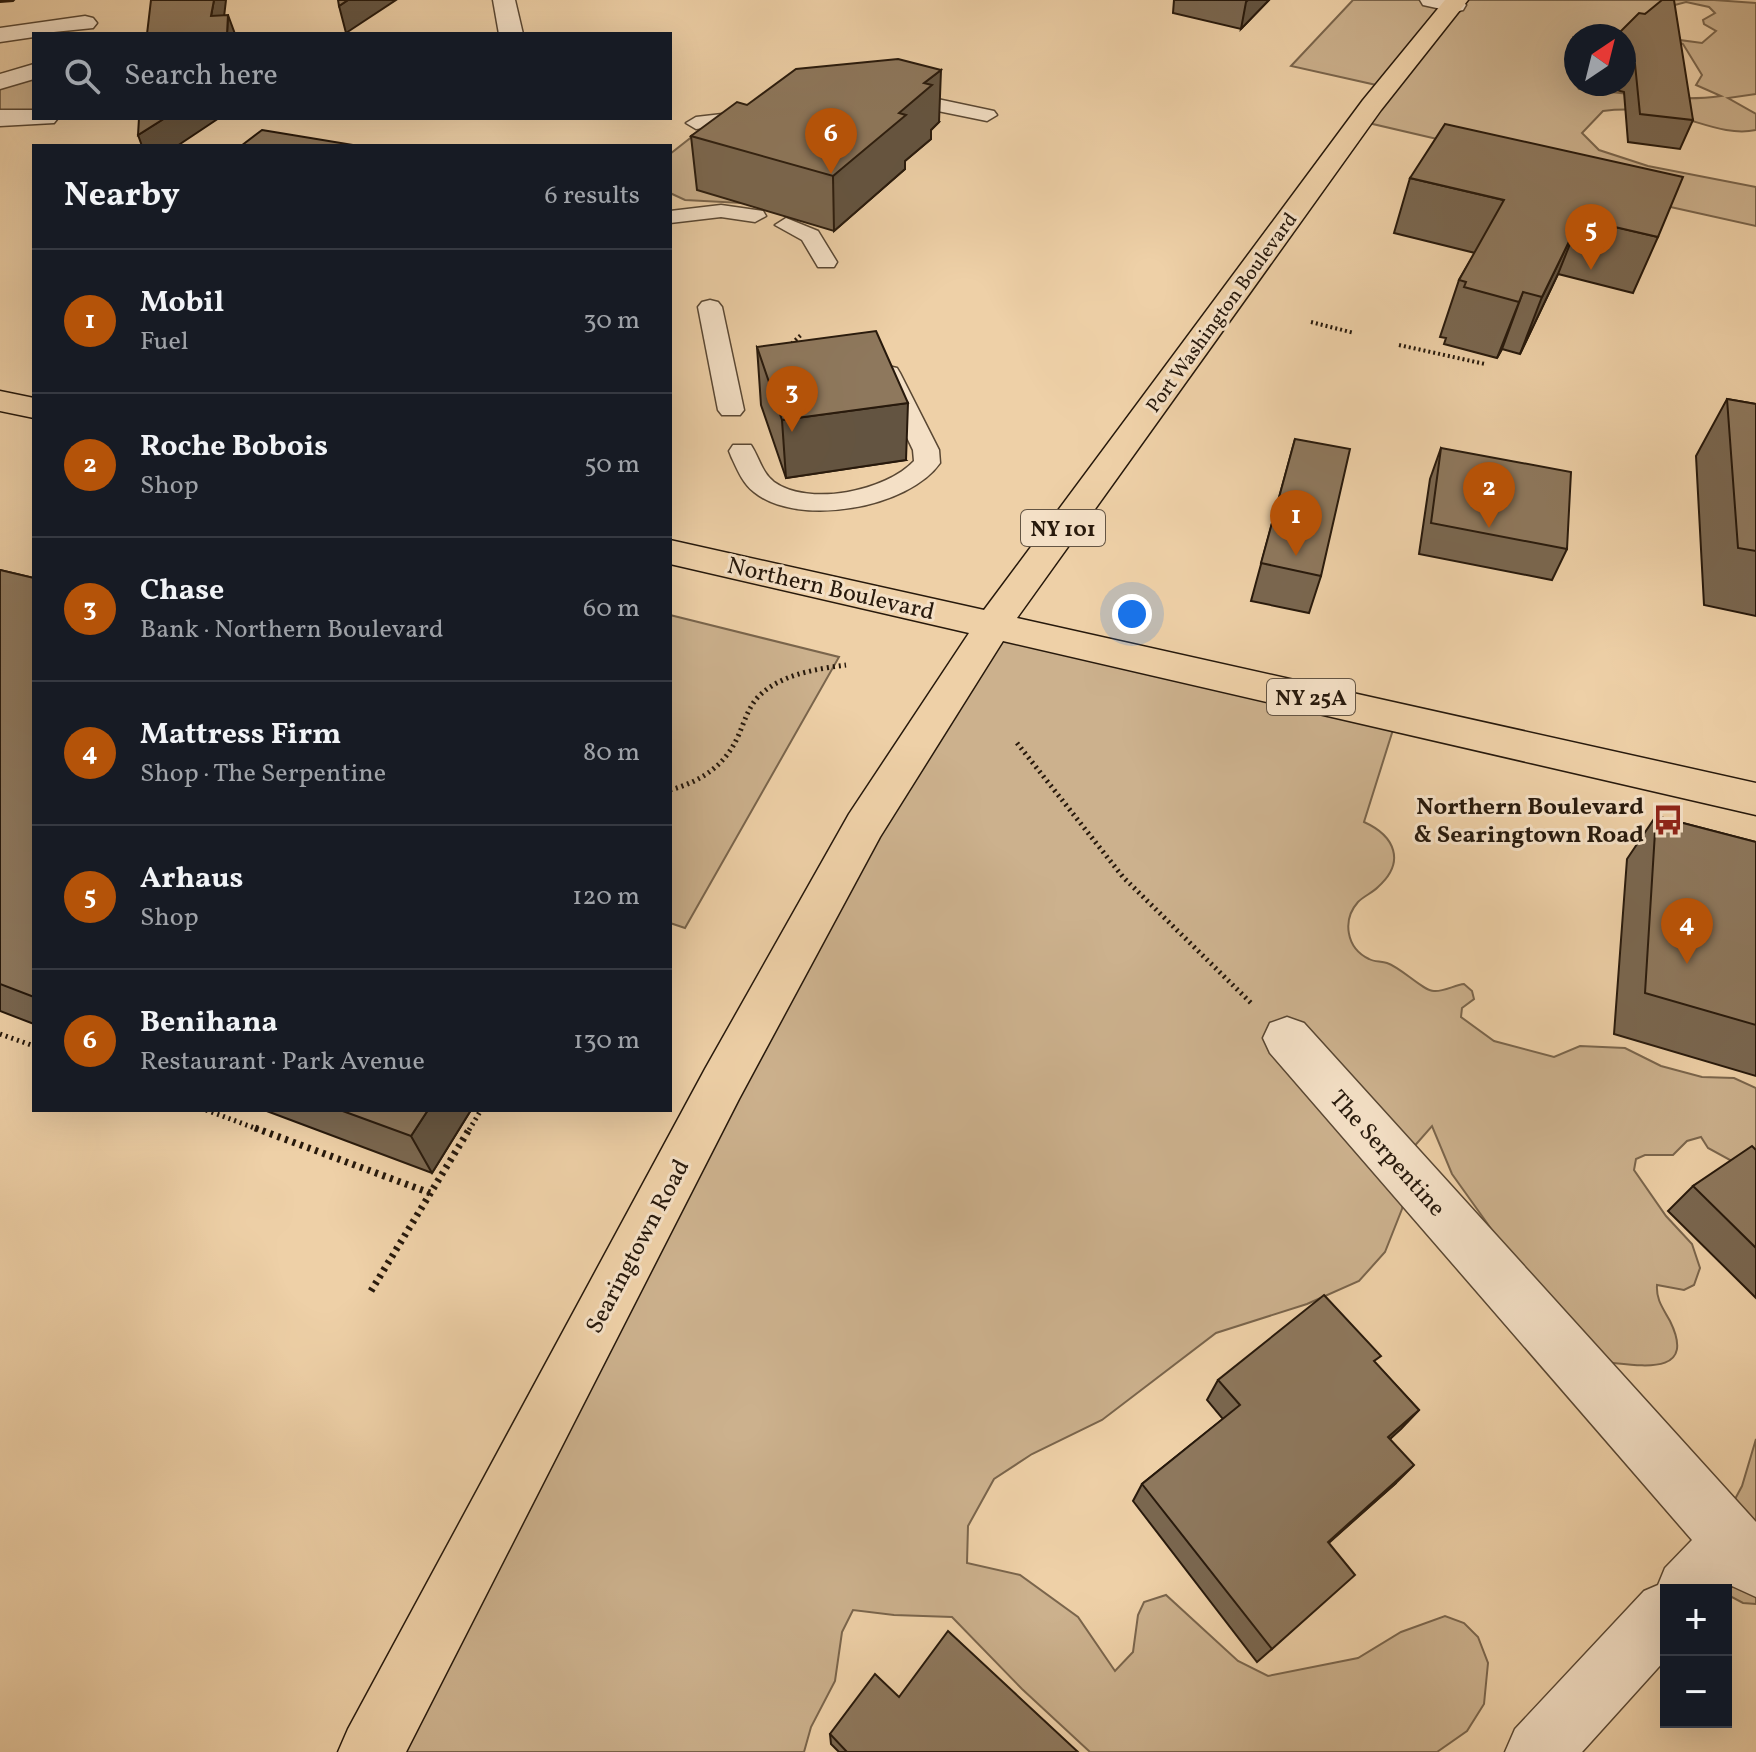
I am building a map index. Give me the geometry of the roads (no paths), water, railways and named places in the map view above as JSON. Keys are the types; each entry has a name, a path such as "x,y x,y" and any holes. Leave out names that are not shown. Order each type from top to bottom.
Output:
{"main road":[{"name":"Port Washington Boulevard","path":"992,624 1451,1"},
{"path":"0,401 32,408"},
{"name":"Northern Boulevard","path":"672,552 992,624"},
{"name":"NY 25A","path":"992,624 1756,799"},
{"name":"Searingtown Road","path":"371,1752 722,1084 864,826 992,624"}],"street":[{"path":"504,0 511,32"},
{"path":"0,35 85,19"},
{"path":"0,82 32,72"},
{"path":"0,118 32,118"},
{"name":"The Serpentine","path":"1287,1038 1744,1554"},
{"path":"1696,1584 1744,1554"},
{"path":"1538,1752 1660,1620"}],"lane":[{"path":"879,103 928,103 987,115"},
{"path":"696,123 772,115"},
{"path":"672,217 727,211 755,216"},
{"path":"786,225 810,236 826,262"},
{"path":"710,307 731,410 723,365"},
{"path":"813,503 779,483 742,451 742,477 767,490 813,503 886,490 913,479 927,463 926,450 880,357"}],"place":[{"name":"Benihana","path":"831,174"},
{"name":"Arhaus","path":"1591,270"},
{"name":"Chase","path":"792,432"},
{"name":"Roche Bobois","path":"1489,528"},
{"name":"Mobil","path":"1296,556"},
{"name":"Northern Boulevard & Searingtown Road","path":"1668,820"},
{"name":"Mattress Firm","path":"1687,964"}]}
